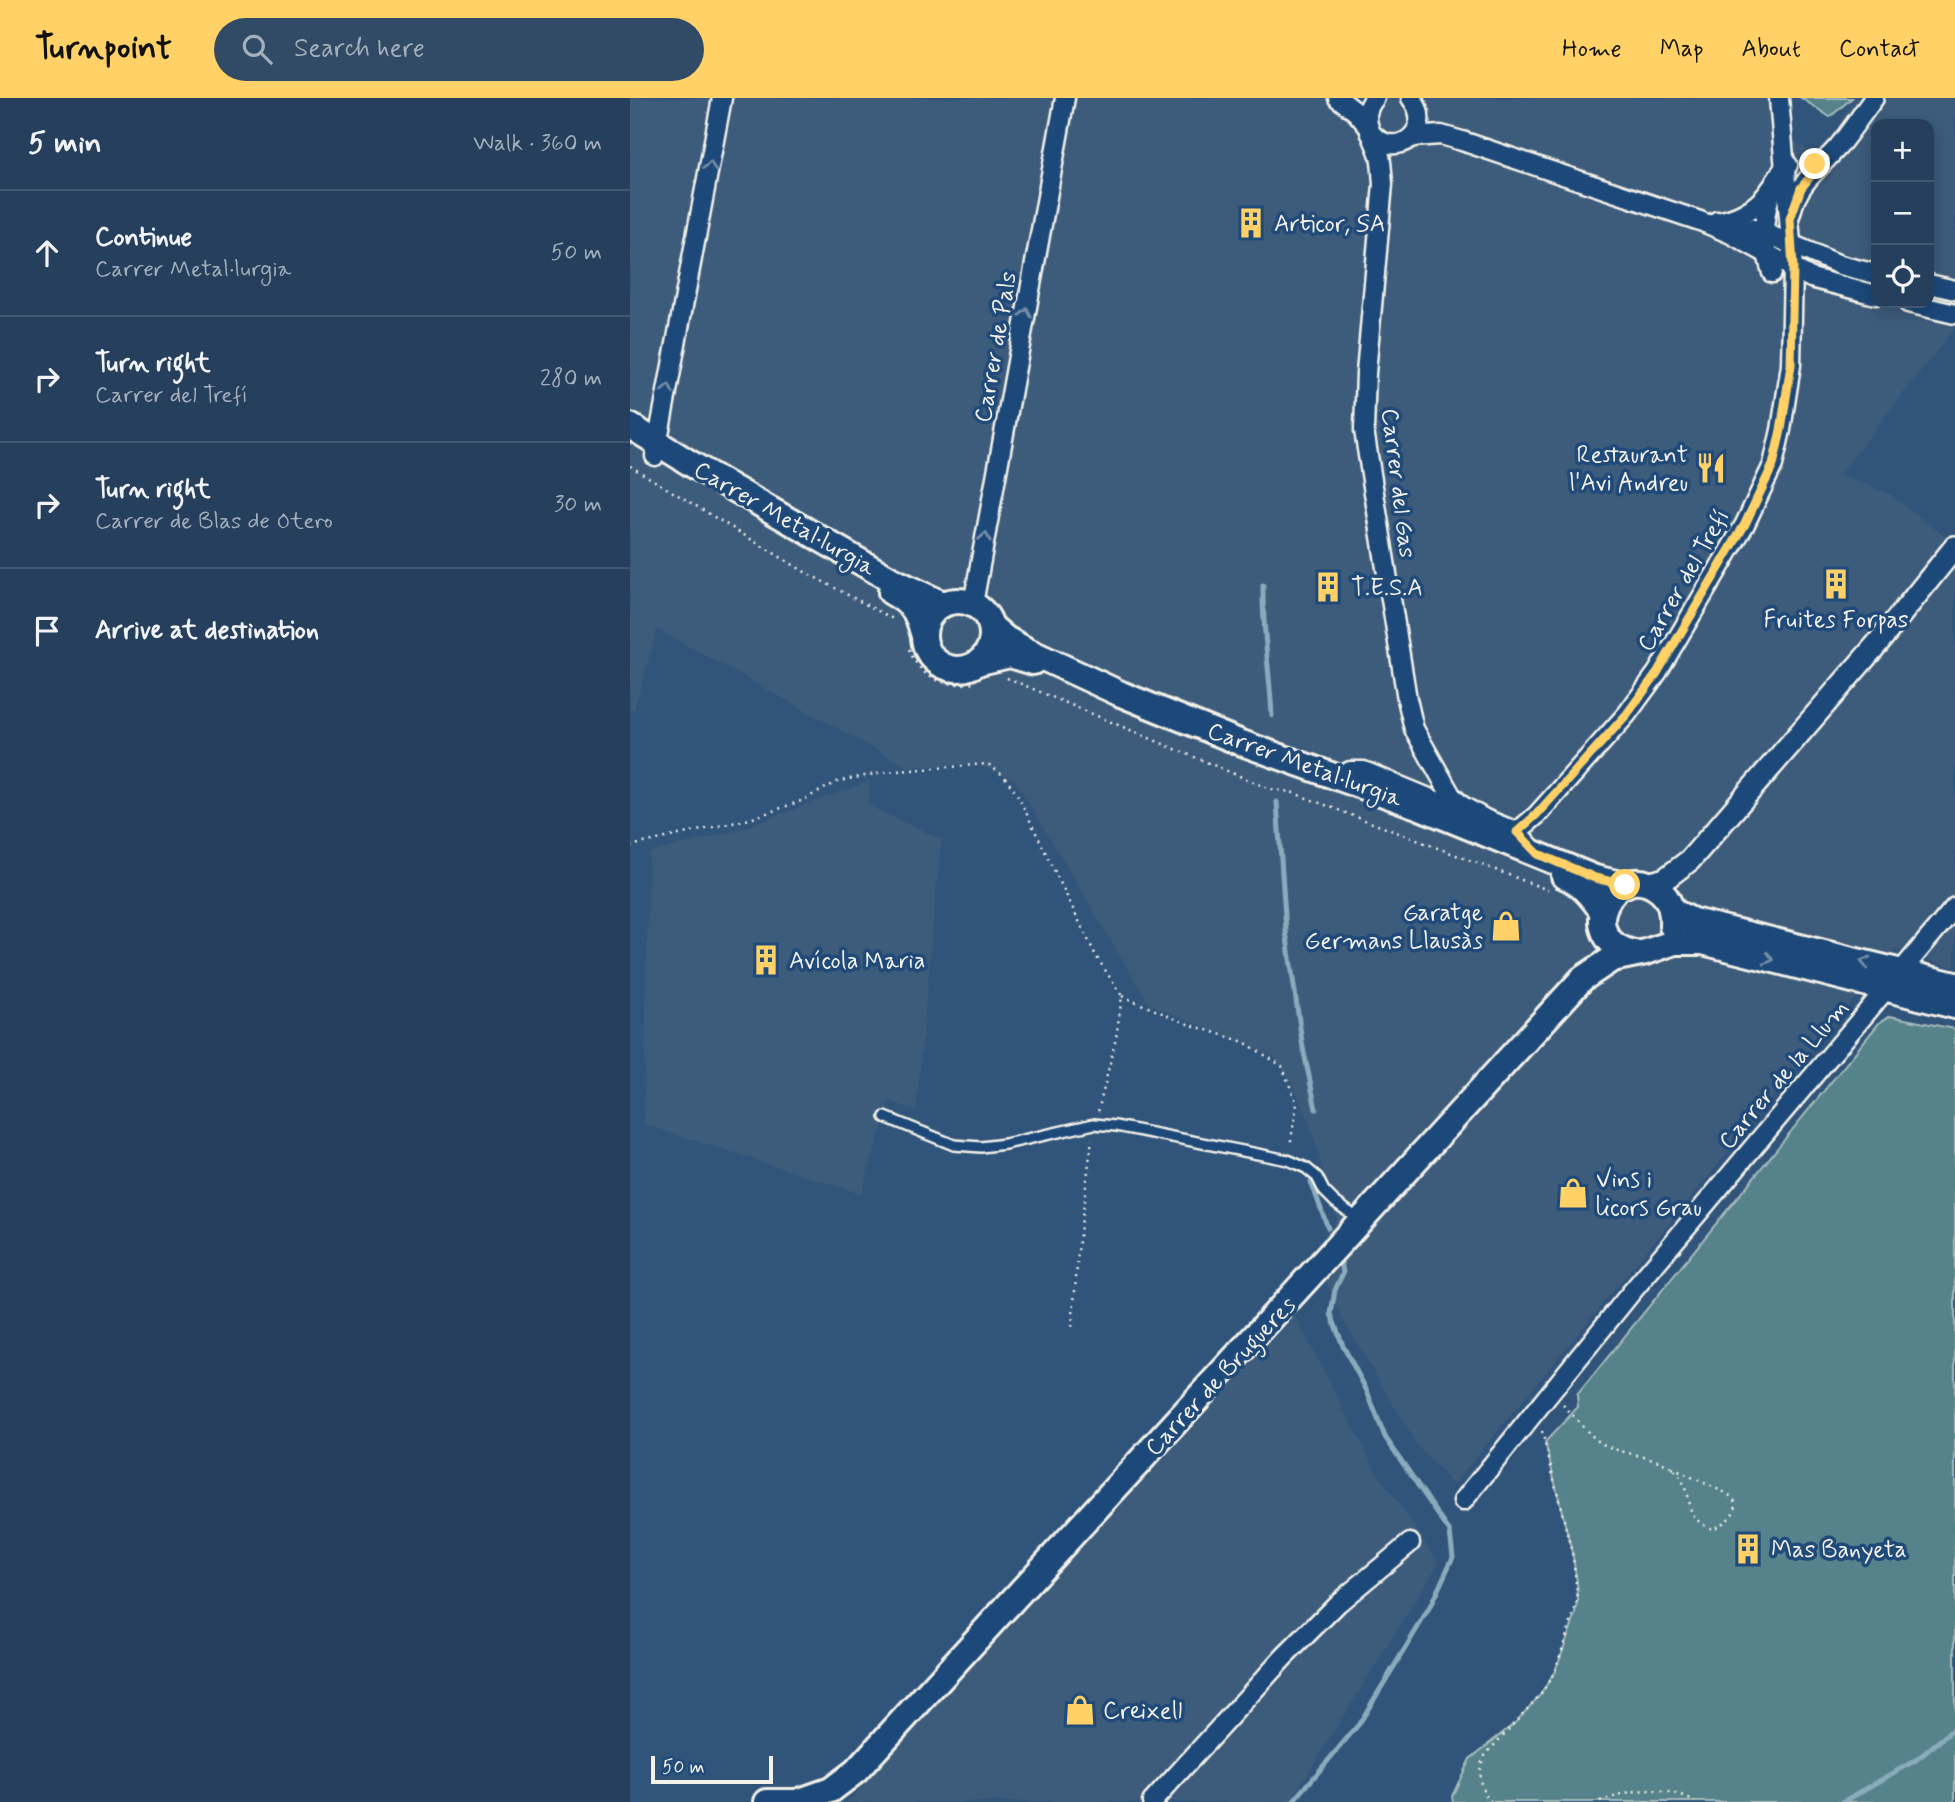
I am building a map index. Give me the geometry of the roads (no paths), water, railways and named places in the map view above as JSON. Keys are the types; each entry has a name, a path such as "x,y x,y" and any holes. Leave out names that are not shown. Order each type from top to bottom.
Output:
{"main road":[{"name":"Carrer Metal·lurgia","path":"630,426 656,450 906,600 917,612 916,639"},
{"name":"Carrer Metal·lurgia","path":"630,440 656,450 890,579 943,604"},
{"path":"958,600 973,604 985,614 992,627 990,648 978,672 942,666 916,639 929,616 943,604 958,600"},
{"name":"Carrer Metal·lurgia","path":"992,627 1006,639 1028,651 1121,694 1239,741 1420,807 1595,878 1637,884"},
{"name":"Carrer Metal·lurgia","path":"978,672 1010,655 1033,662 1133,708 1274,765 1567,877 1585,889 1603,918"},
{"path":"1582,979 1596,948 1603,918 1613,892 1637,884 1664,894 1671,908 1670,931 1646,950 1616,946 1607,937 1603,918"},
{"path":"1671,908 1693,921 1706,933 1893,979 1955,985"},
{"path":"1582,979 1612,959 1687,941 1706,933"},
{"name":"Carrer de Brugueres","path":"767,1802 796,1802 831,1790 856,1771 1582,979"},
{"path":"1893,979 1955,1006"},
{"name":"Carrer de Brugueres","path":"839,1802 856,1771"}],"street":[{"path":"656,450 722,98"},
{"name":"Carrer de Pals","path":"973,604 1065,98"},
{"path":"1338,98 1356,112 1386,144 1441,135 1462,141 1700,221 1764,233 1786,260"},
{"path":"1369,128 1367,112 1375,98"},
{"path":"1779,98 1787,161 1790,222 1786,260"},
{"path":"1790,222 1801,188 1843,141 1874,98"},
{"path":"1415,104 1442,130 1462,141"},
{"name":"Carrer del Gas","path":"1383,184 1388,169 1419,125 1415,104"},
{"name":"Carrer del Gas","path":"1369,128 1379,154 1383,184 1363,409 1367,462 1414,729 1451,794 1461,805 1485,819 1517,832 1538,854"},
{"path":"1787,161 1805,166 1825,159"},
{"path":"1726,228 1766,196 1787,161"},
{"path":"1764,233 1774,184"},
{"path":"1726,228 1825,282 1871,294"},
{"path":"1764,233 1786,260"},
{"path":"1786,260 1797,258 1837,270 1871,273"},
{"name":"Carrer del Trefí","path":"1517,832 1536,815 1641,696 1678,641 1745,524 1773,465 1791,365 1792,316 1784,278 1786,260"},
{"path":"1792,316 1801,289 1825,282"},
{"path":"1934,285 1955,289"},
{"path":"1929,308 1955,314"},
{"path":"1637,884 1665,879 1690,860 1877,644 1955,547"},
{"path":"1340,778 1350,771 1364,771 1446,805 1461,805"},
{"path":"1671,908 1690,860"},
{"name":"Carrer de la Llum","path":"1463,1501 1955,907"},
{"path":"1152,1802 1284,1657 1338,1603 1410,1543"}],"lane":[{"path":"885,1116 954,1145 981,1147 1005,1144 1094,1124 1288,1160 1306,1168 1317,1177 1324,1191 1335,1202 1362,1221"}],"waterway":[{"path":"1263,585 1272,716"},
{"path":"1277,802 1286,931 1303,1048 1316,1109"},
{"path":"1311,1182 1328,1228"},
{"path":"1293,1802 1359,1724 1429,1609 1453,1557 1450,1532 1385,1437 1367,1391 1343,1346 1331,1314 1335,1290 1343,1273 1341,1261"},
{"path":"1843,1802 1916,1760 1955,1728"}],"place":[{"name":"Articor, SA","path":"1251,223"},
{"name":"Restaurant l'Avi Andreu","path":"1711,468"},
{"name":"Fruites Forpas","path":"1836,584"},
{"name":"T.E.S.A","path":"1328,587"},
{"name":"Garatge Germans Llausàs","path":"1506,926"},
{"name":"Avícola Maria","path":"766,960"},
{"name":"Vins i licors Grau","path":"1573,1193"},
{"name":"Mas Banyeta","path":"1748,1549"},
{"name":"Creixell","path":"1080,1710"}]}
